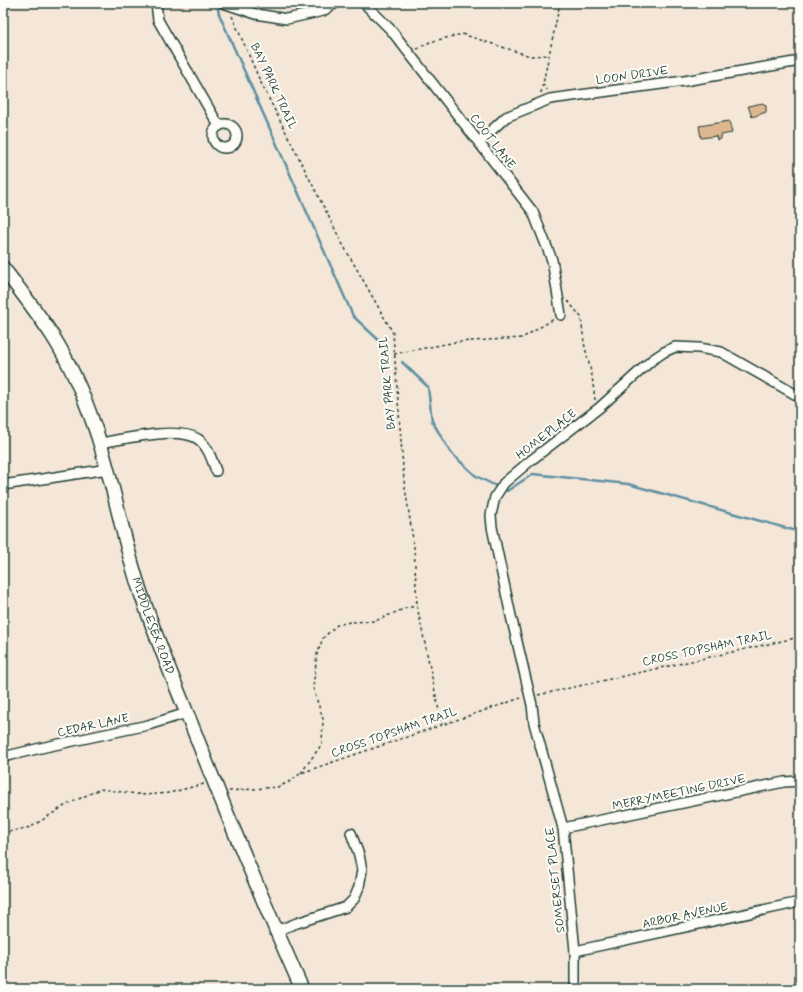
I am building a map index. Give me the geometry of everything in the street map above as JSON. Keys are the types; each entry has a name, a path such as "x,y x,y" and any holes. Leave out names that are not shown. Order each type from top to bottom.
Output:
{"main road":[{"name":"MIDDLESEX ROAD","path":"3,268 52,335 70,368 100,443 125,541 143,601 186,713 276,931 302,989"}],"street":[{"path":"156,3 158,20 219,126"},
{"path":"225,4 256,14 287,19 323,11 336,3"},
{"name":"COOT LANE","path":"364,3 391,30 533,212 552,260 562,315"},
{"name":"LOON DRIVE","path":"479,142 506,117 550,99 684,80 800,61"},
{"name":"HOMEPLACE","path":"534,723 531,700 492,527 491,515 495,497 504,483 596,410 652,360 664,352 675,348 699,348 721,352 800,396"},
{"path":"100,443 141,436 181,434 197,438 202,442 209,452 216,471"},
{"path":"3,485 108,470"},
{"name":"CEDAR LANE","path":"3,757 148,725 186,713"},
{"name":"SOMERSET PLACE","path":"534,723 563,828 575,951 575,989"},
{"name":"MERRYMEETING DRIVE","path":"563,828 784,782 800,781"},
{"path":"276,931 297,922 346,907 354,899 359,887 362,870 359,855 351,833"},
{"name":"ARBOR AVENUE","path":"575,951 800,902"}],"path":[{"path":"539,103 560,3"},
{"name":"BAY PARK TRAIL","path":"225,4 260,81 342,242 393,333 404,481 414,546 417,606 442,726"},
{"path":"410,55 421,46 430,42 462,34 530,56 548,55"},
{"path":"565,296 581,317 584,343 592,376 596,410"},
{"path":"394,354 456,342 522,338 562,315"},
{"path":"301,773 322,744 323,719 313,688 318,654 324,638 337,625 350,622 375,621 406,608 417,606"},
{"name":"CROSS TOPSHAM TRAIL","path":"3,833 31,827 66,805 100,789 145,795 169,793 206,784 230,791 278,787 289,782 301,773 442,726 512,700 531,700 800,637"}],"building":[{"path":"763,103 766,106 766,112 752,117 748,106"},
{"path":"729,121 732,133 721,135 721,139 717,140 716,136 701,138 699,126"}],"waterway":[{"path":"218,9 353,316 387,348"},
{"path":"402,362 428,387 432,421 451,453 476,476 496,486"},
{"path":"507,491 533,474 628,484 800,532"}]}
